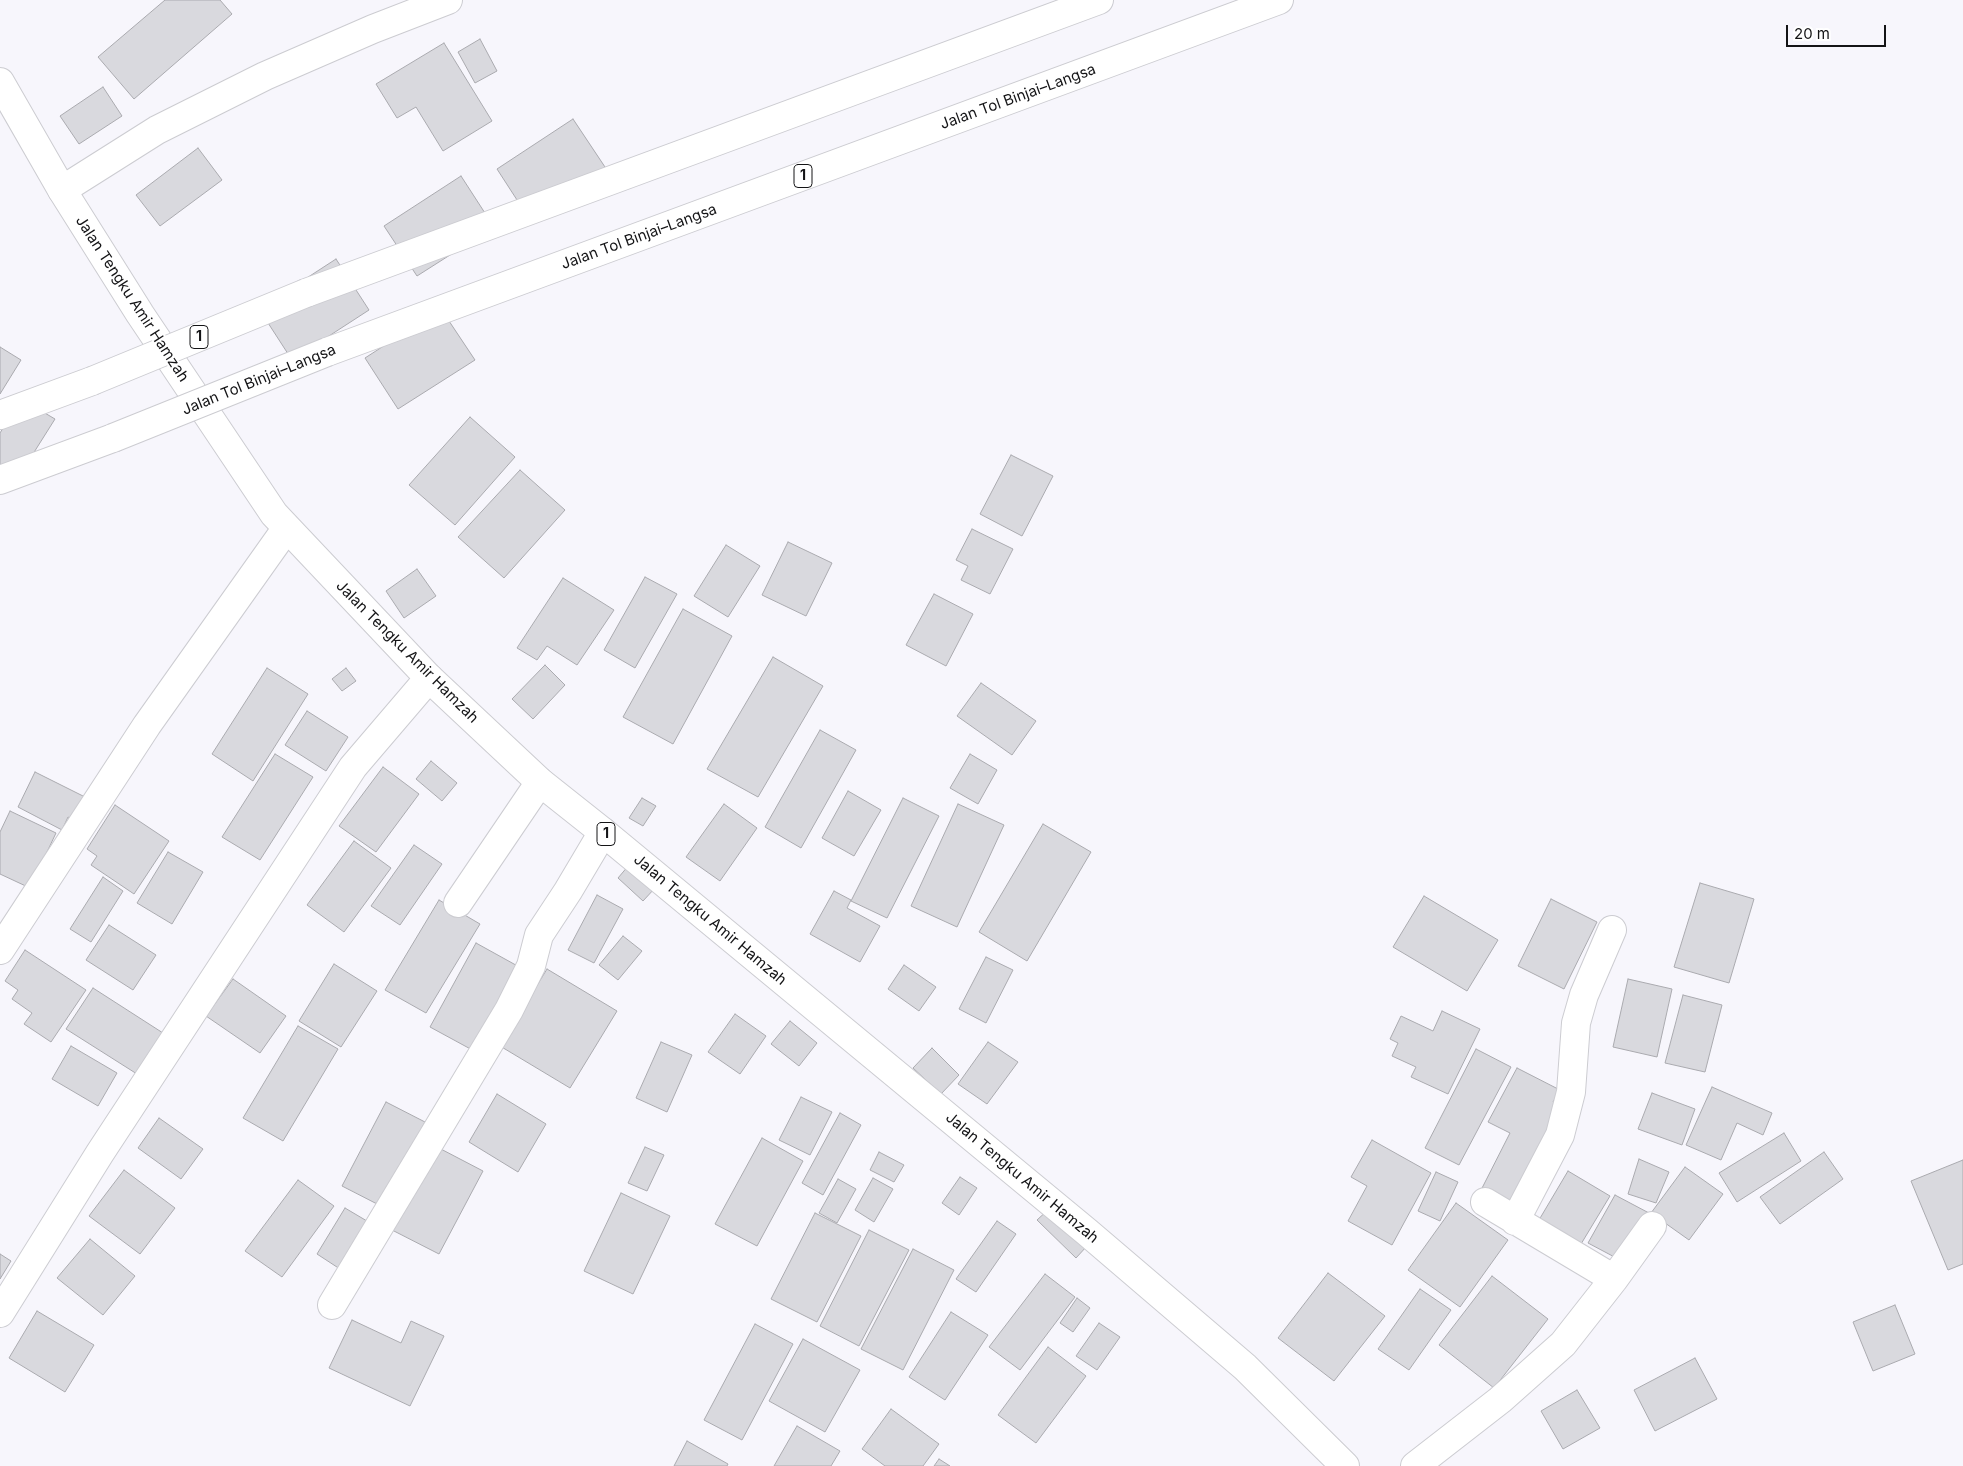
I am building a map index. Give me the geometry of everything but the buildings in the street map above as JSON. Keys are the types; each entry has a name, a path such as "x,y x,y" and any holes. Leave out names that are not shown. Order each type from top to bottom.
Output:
{"main road":[{"path":"62,190 157,130 265,76 373,29 448,0"},
{"name":"1","path":"0,415 92,381 306,294 1099,0"},
{"name":"Jalan Tol Binjai–Langsa","path":"0,480 113,438 327,352 1279,0"},
{"name":"Jalan Tengku Amir Hamzah","path":"0,82 62,190 247,477 286,529 429,678 540,782 1095,1238 1245,1367 1341,1464"},
{"path":"0,950 147,725 286,529"},
{"path":"0,1313 100,1153 353,767 429,678"},
{"path":"458,903 540,782"},
{"path":"332,1305 509,1010 531,966 539,935 603,832"},
{"path":"1515,1221 1560,1135 1571,1092 1576,1023 1584,995 1612,930"},
{"path":"1485,1202 1614,1279"},
{"path":"1415,1466 1534,1372 1563,1344 1614,1279 1652,1226"}]}
